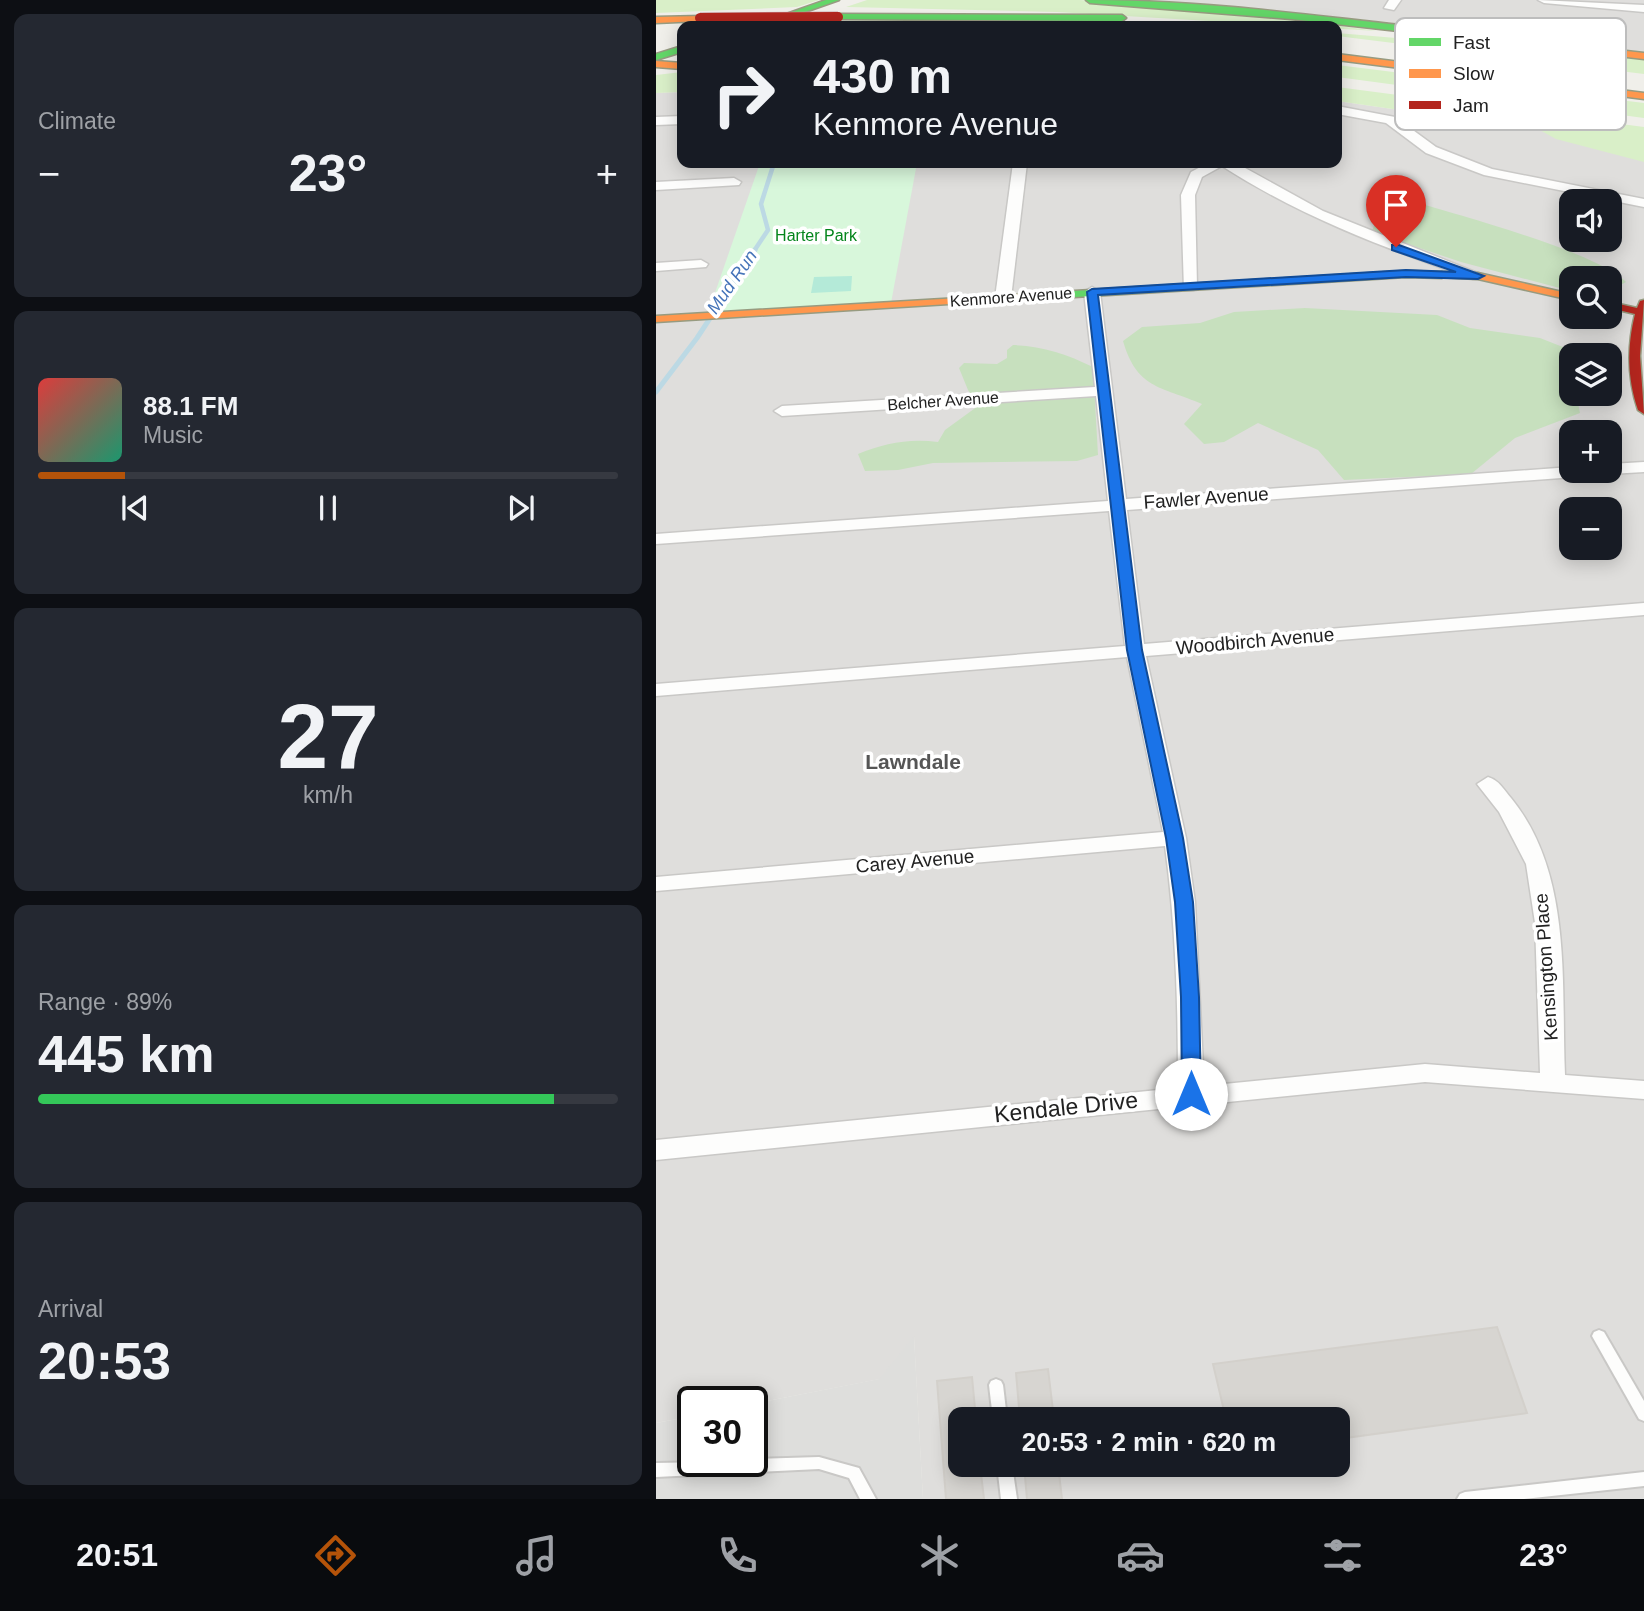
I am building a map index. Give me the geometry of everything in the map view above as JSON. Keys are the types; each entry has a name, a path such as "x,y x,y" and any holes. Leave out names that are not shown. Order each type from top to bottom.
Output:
{"main road":[{"path":"768,21 834,0"},
{"path":"1090,0 1335,21"},
{"path":"656,20 1070,16 1170,21"},
{"path":"960,17 1033,21"},
{"path":"1342,22 1395,28"},
{"path":"656,31 677,30"},
{"path":"1342,32 1395,37"},
{"path":"1342,46 1395,52"},
{"path":"657,58 677,51"},
{"path":"1626,54 1644,56"},
{"path":"1626,55 1644,56"},
{"path":"657,58 677,64"},
{"path":"1342,58 1395,64"},
{"path":"1626,79 1644,81"},
{"path":"1626,94 1644,96"},
{"name":"Kenmore Avenue","path":"656,319 1406,274 1478,276 1559,294"},
{"path":"1622,306 1643,309 1632,338 1631,363 1644,410"}],"street":[{"path":"1544,0 1644,9"},
{"path":"1342,111 1368,114 1395,125"},
{"path":"656,121 677,120"},
{"path":"1403,130 1431,150 1489,172 1644,203"},
{"path":"1003,298 1019,168"},
{"path":"1189,286 1188,195 1196,176 1210,168"},
{"path":"1235,168 1273,193 1335,224 1478,276"},
{"path":"656,186 734,182"},
{"path":"656,267 701,264"},
{"path":"1092,292 1135,650 1175,838 1184,902 1189,970 1191,1094"},
{"name":"Belcher Avenue","path":"782,411 1104,391"},
{"path":"1622,469 1644,467"},
{"name":"Fawler Avenue","path":"656,539 1559,473"},
{"name":"Woodbirch Avenue","path":"656,690 1644,609"},
{"name":"Kensington Place","path":"1488,784 1509,810 1537,864 1547,923 1553,1081"},
{"name":"Carey Avenue","path":"656,884 1175,838"},
{"name":"Kendale Drive","path":"656,1150 1191,1094 1425,1073 1644,1090"}],"lane":[{"path":"1599,1336 1644,1415"},
{"path":"996,1385 999,1407"},
{"path":"656,1470 819,1463 854,1473 868,1499"},
{"path":"1006,1477 1009,1499"},
{"path":"1465,1499 1644,1479"}],"shaded area":[{"path":"1144,0 1644,0 1644,52 1626,50 1626,18 1395,18 1395,23"},
{"path":"677,92 677,168 1342,168 1342,102 1395,109 1395,130 1607,130 1644,133 1644,1499 923,1499 914,1337 880,1379 768,1401 768,1386 677,1386 677,1419 656,1423 656,93"},
{"path":"914,1336 923,1499 656,1499 656,1423 677,1419 677,1477 768,1477 768,1401 879,1379"}],"green space":[{"path":"656,0 819,0 797,7 656,13"},
{"path":"867,0 1080,0 1302,21 1209,21 1057,12 846,7"},
{"path":"1342,26 1377,31 1342,29"},
{"path":"1342,33 1395,38 1395,43 1342,37"},
{"path":"1626,57 1644,59 1644,74 1626,72"},
{"path":"1342,66 1395,72 1395,85 1342,78"},
{"path":"677,73 677,92 656,93 656,75"},
{"path":"1342,88 1395,95 1395,109 1342,102"},
{"path":"1626,101 1644,103 1644,118 1626,116"},
{"path":"1626,125 1644,127 1644,162 1556,139 1540,130 1626,130"},
{"name":"Harter Park","path":"758,168 916,168 891,303 708,313"},
{"path":"1399,202 1415,202 1527,236 1559,247 1559,252 1571,252 1601,266 1559,266 1559,288 1461,262 1372,232 1375,222 1393,211"},
{"path":"852,276 851,291 811,293 814,277"},
{"path":"1305,308 1437,315 1470,328 1540,338 1559,346 1559,406 1579,406 1580,413 1515,438 1471,474 1344,480 1318,450 1258,423 1224,442 1204,444 1184,424 1202,404 1162,389 1143,377 1135,369 1123,341 1142,327 1200,323 1234,312"},
{"path":"1013,345 1054,352 1093,367 1098,455 1077,461 933,463 898,470 865,471 858,454 897,442 938,442 945,430 978,406 959,368 964,363 997,364 1007,358 1007,350"}],"building":[{"path":"1497,1327 1527,1413 1350,1437 1350,1407 1223,1407 1213,1364"},
{"path":"1048,1369 1053,1407 1019,1407 1016,1373"},
{"path":"972,1377 975,1407 948,1407 948,1477 981,1477 984,1499 946,1499 937,1381"},
{"path":"1025,1477 1059,1477 1062,1499 1027,1499"}],"waterway":[{"name":"Mud Run","path":"754,251 768,230 761,204 772,168"},
{"name":"Mud Run","path":"656,392 697,338 755,250"}],"traffic: fast":[{"path":"779,18 835,0"},
{"path":"1090,0 1336,21"},
{"path":"838,17 987,19"},
{"path":"960,17 1122,18"},
{"path":"1342,22 1395,28"},
{"path":"656,57 677,51"},
{"path":"1058,295 1406,274 1442,275"}],"traffic: slow":[{"path":"656,20 700,18"},
{"path":"1626,54 1644,56"},
{"path":"1342,58 1395,64"},
{"path":"656,64 677,66"},
{"path":"1626,94 1644,96"},
{"path":"1442,275 1478,276 1559,294"},
{"path":"656,319 1058,295"}],"traffic: jam":[{"path":"700,18 838,17"},
{"path":"1644,303 1634,356 1636,383 1644,410"},
{"path":"1622,308 1641,312"}],"district":[{"name":"Lawndale","path":"913,761"}],"route":[{"path":"1191,1094 1190,997 1184,902 1175,838 1135,650 1092,292 1406,274 1478,276 1396,247"}]}
